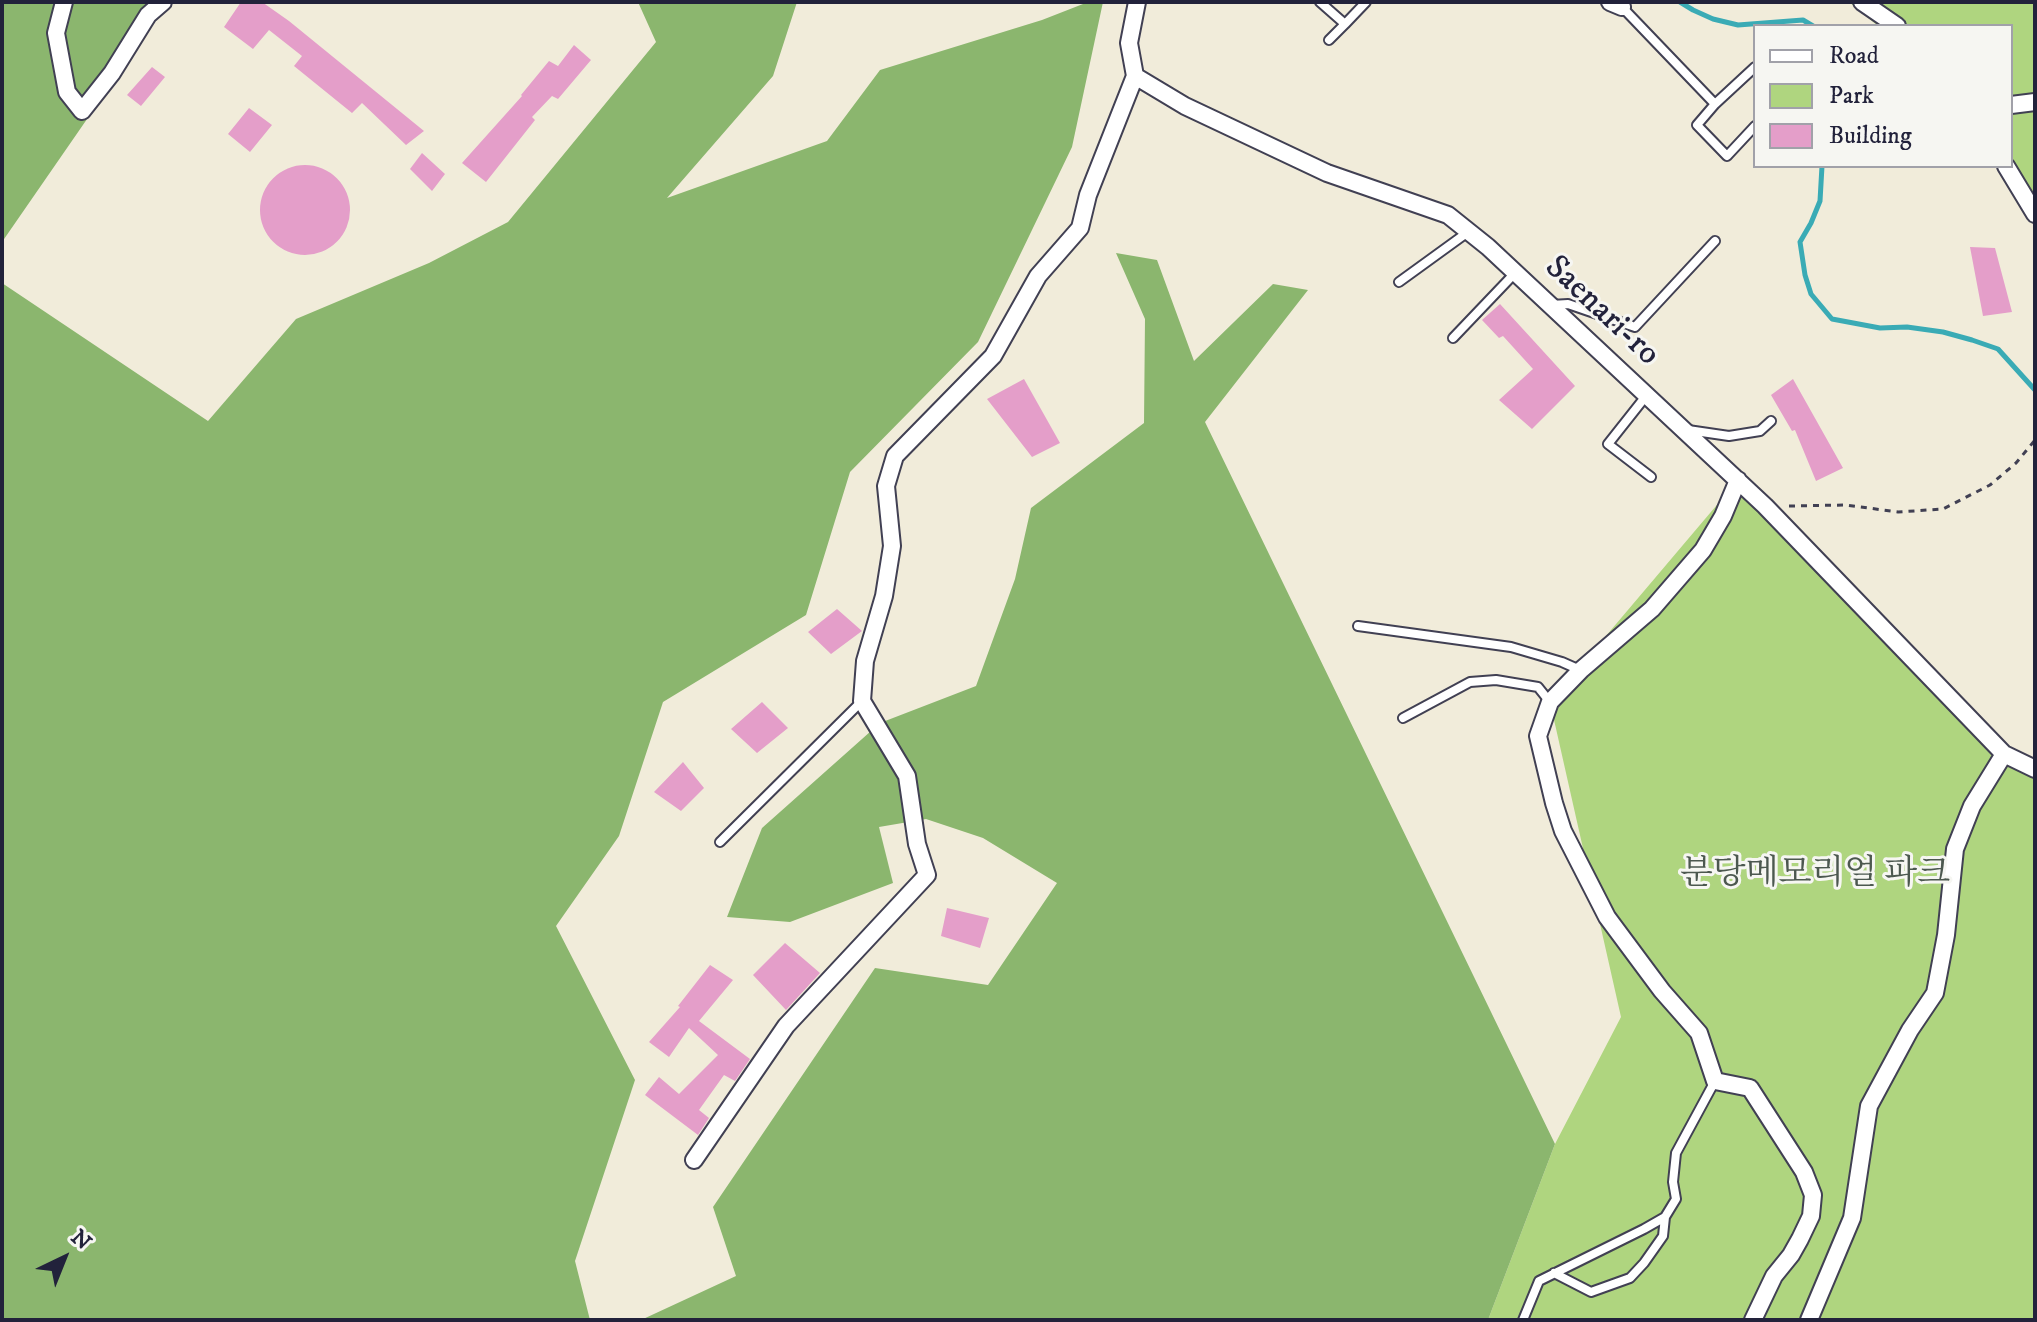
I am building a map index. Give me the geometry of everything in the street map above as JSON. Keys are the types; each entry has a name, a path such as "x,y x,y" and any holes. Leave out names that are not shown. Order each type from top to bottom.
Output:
{"street":[{"path":"64,2 56,33 67,92 82,111 112,73 148,15 163,2"},
{"path":"694,1160 786,1026 927,875 917,844 907,776 862,701 865,661 884,596 892,546 886,486 895,456 993,356 1038,276 1080,228 1088,195 1135,76 1129,43 1137,2"},
{"path":"1862,2 1894,24"},
{"name":"Saenari-ro","path":"1135,76 1185,106 1327,173 1448,215 1469,231 1765,506 2004,754"},
{"path":"2013,105 2035,102"},
{"path":"2007,168 2035,214"},
{"path":"1738,480 1723,516 1703,550 1652,609 1581,670 1550,702 1538,736 1563,831 1607,917 1662,991 1699,1033 1715,1081 1750,1088 1804,1172 1813,1195 1811,1216 1800,1239 1774,1276 1753,1320"},
{"path":"1809,1320 1852,1218 1869,1106 1910,1030 1935,993 1946,935 1955,849 1972,806 2004,754 2035,769"}],"lane":[{"path":"1320,2 1345,24"},
{"path":"1329,40 1366,2"},
{"path":"1616,4 1715,104"},
{"path":"1753,69 1697,125 1727,156 1753,128"},
{"path":"1399,282 1469,231"},
{"path":"1550,305 1568,304 1635,327 1715,241"},
{"path":"1453,338 1515,273"},
{"path":"1647,395 1608,444 1651,477"},
{"path":"1684,429 1729,436 1760,431 1771,421"},
{"path":"1358,626 1511,647 1581,670"},
{"path":"1403,718 1470,682 1496,680 1538,687 1550,702"},
{"path":"720,842 862,701"},
{"path":"1554,1273 1591,1292 1630,1278 1644,1263 1663,1236 1665,1217 1676,1199 1673,1182 1676,1153 1715,1081"},
{"path":"1523,1320 1539,1281 1665,1217"}],"path":[{"path":"1765,506 1846,505 1898,512 1943,509 1990,485 2016,463 2035,440"}],"green space":[{"path":"3,2 168,2 2,242 2,8"},
{"path":"638,2 797,2 773,76 667,198 827,141 880,70 1042,20 1084,2 1103,2 1072,147 978,342 850,472 806,615 663,702 619,836 556,926 635,1080 575,1261 590,1320 2,1320 2,283 208,421 296,319 429,263 508,222 656,42"},
{"path":"1849,2 2035,2 2035,222 2012,168 2013,24 1876,24"},
{"path":"1116,253 1157,260 1194,361 1273,284 1308,290 1205,422 1555,1144 1488,1320 641,1320 736,1276 713,1207 875,968 988,985 1057,883 983,838 926,819 879,827 893,883 790,922 727,917 762,828 880,723 976,686 1015,579 1031,508 1144,423 1145,319"},
{"name":"분당메모리얼 파크","path":"1738,480 2004,754 2035,765 2035,1320 1488,1320 1555,1144 1621,1017 1550,702"}],"building":[{"path":"241,2 262,2 289,21 424,131 406,145 362,103 352,113 294,66 302,56 269,30 253,49 224,27"},
{"path":"574,45 591,60 558,99 552,96 532,117 535,120 486,182 462,163 549,61 558,66"},
{"path":"152,67 165,77 141,106 127,95"},
{"path":"249,108 272,125 250,152 228,134"},
{"path":"422,153 445,174 432,191 410,169"},
{"path":"296,165 314,165 330,172 343,185 350,201 350,219 343,235 330,248 314,255 296,255 280,248 267,235 260,219 260,201 267,185 280,172"},
{"path":"1970,247 1995,248 2012,312 1983,316"},
{"path":"1500,304 1575,386 1532,429 1499,400 1533,369 1503,336 1499,338 1482,320"},
{"path":"1024,379 1060,443 1032,457 987,399"},
{"path":"1793,379 1843,468 1816,481 1795,430 1792,431 1771,395"},
{"path":"837,609 862,631 831,654 808,632"},
{"path":"762,702 788,728 757,753 731,729"},
{"path":"683,762 704,788 681,811 654,792"},
{"path":"947,908 989,918 980,948 941,936"},
{"path":"785,943 820,973 786,1010 753,975"},
{"path":"710,965 733,980 699,1021 750,1059 735,1081 724,1075 699,1110 709,1118 698,1135 645,1095 659,1077 679,1094 718,1055 689,1028 669,1057 649,1042 680,1007"}],"waterway":[{"path":"1680,2 1713,19 1738,25 1803,20 1810,24"},
{"path":"1822,168 1820,201 1800,242 1811,294 1832,319 1880,328 1907,327 1943,332 1998,349 2035,390"}]}
